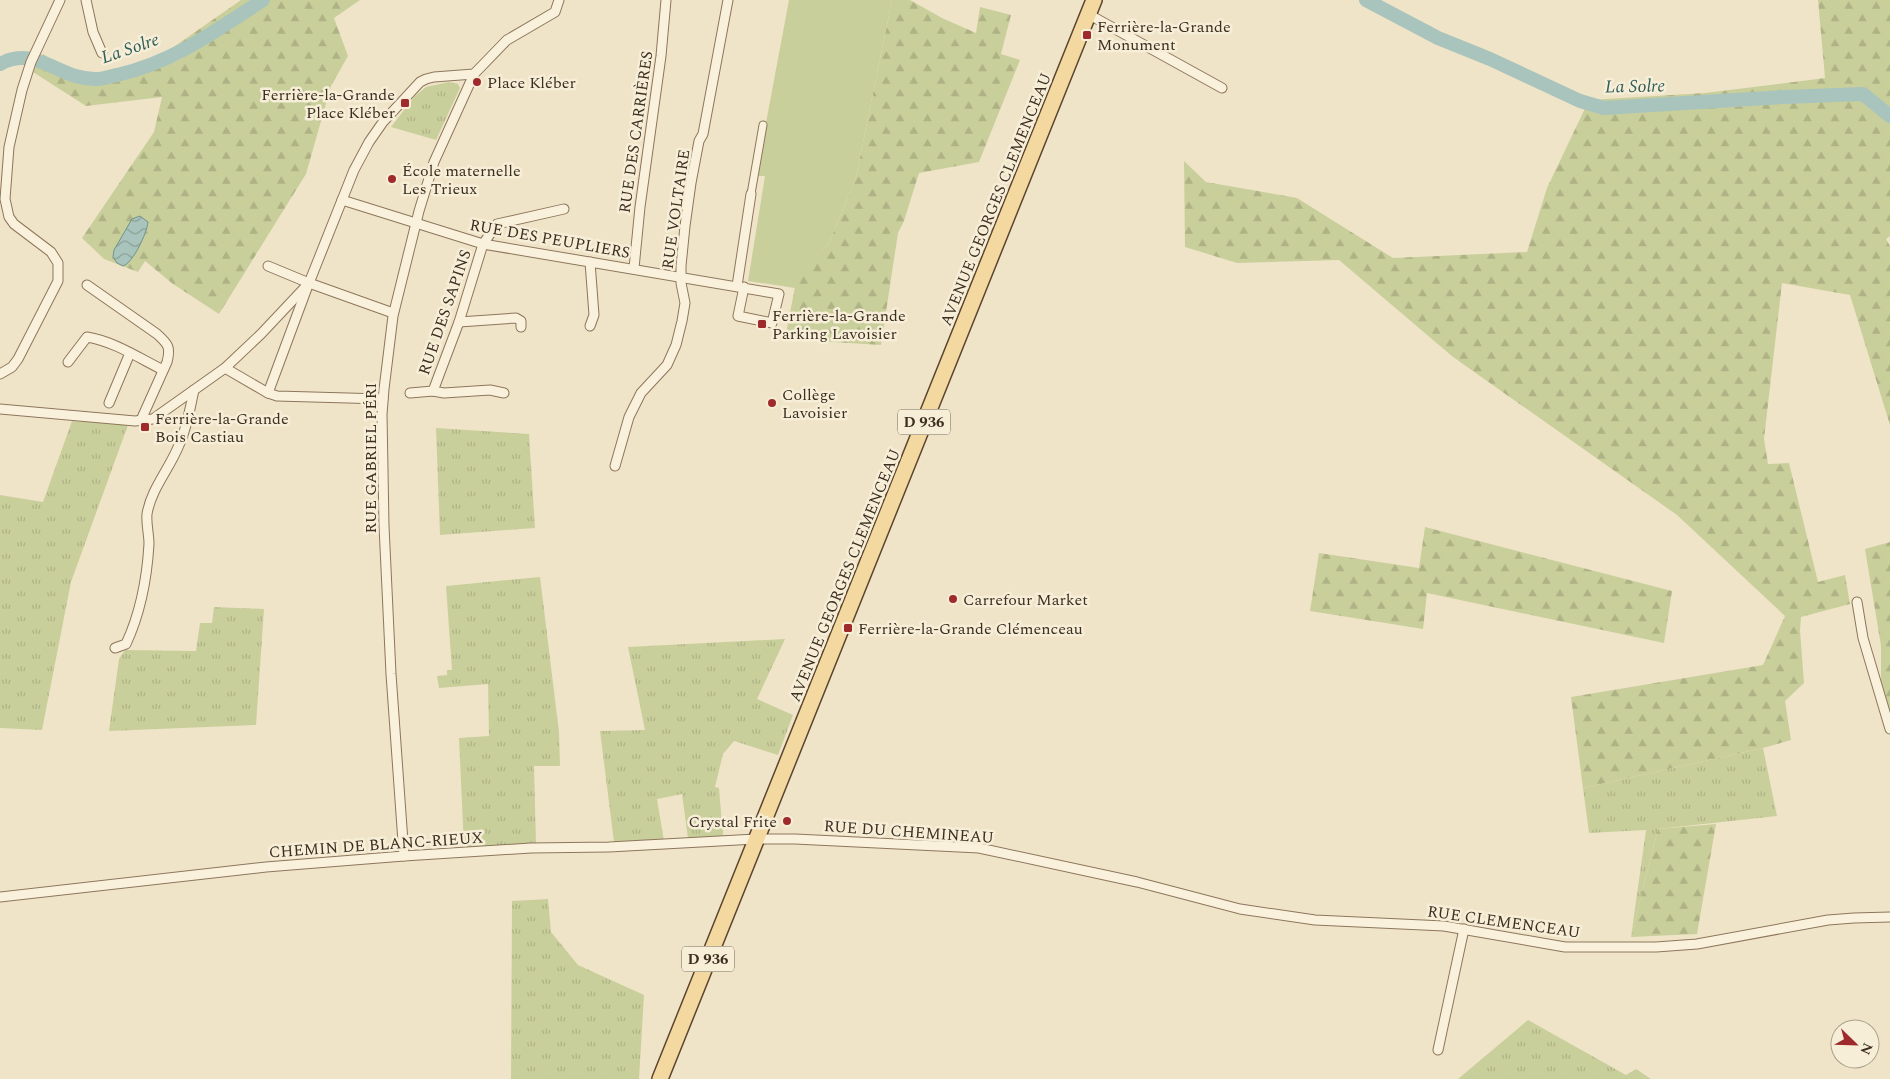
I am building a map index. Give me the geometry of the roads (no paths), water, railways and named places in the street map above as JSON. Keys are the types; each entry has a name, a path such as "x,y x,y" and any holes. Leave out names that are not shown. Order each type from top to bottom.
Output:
{"main road":[{"name":"AVENUE GEORGES CLEMENCEAU","path":"660,1079 1038,144 1089,5"}],"street":[{"path":"0,374 12,367 18,359 58,281 58,263 51,252 14,224 9,217 6,199 9,147 22,90 32,59 60,0"},
{"path":"86,0 93,32 102,53"},
{"name":"RUE GABRIEL PÉRI","path":"404,856 391,664 383,489 383,399 393,314 434,162 474,74 507,40 555,12 559,0"},
{"name":"RUE DES CARRIÈRES","path":"634,268 666,0"},
{"name":"RUE VOLTAIRE","path":"614,466 629,417 641,393 667,365 676,345 682,321 684,303 681,276 691,183 728,0"},
{"path":"1089,5 1222,88"},
{"path":"268,393 354,170 369,142 383,122 420,82 434,77 474,74"},
{"path":"741,286 750,194 763,125"},
{"name":"RUE DES PEUPLIERS","path":"342,200 483,244 741,286 779,294 772,323 738,316 741,286"},
{"name":"RUE DES SAPINS","path":"433,391 459,322 483,244 497,224 564,209"},
{"path":"590,262 594,315 590,326"},
{"path":"268,266 393,314"},
{"path":"0,409 64,416 153,419 226,368 309,283"},
{"path":"86,285 167,343 170,352 141,420"},
{"path":"459,322 508,317 521,321 521,328"},
{"path":"68,362 87,336 130,353 163,370"},
{"path":"109,403 130,353"},
{"path":"226,368 268,393 277,396 383,399"},
{"path":"114,648 126,644 132,630 140,604 149,544 147,515 150,504 180,445 194,390"},
{"path":"410,393 490,390 504,393"},
{"path":"1857,602 1863,638 1890,729"},
{"name":"CHEMIN DE BLANC-RIEUX","path":"0,897 266,867 404,856 531,848 610,847 756,839"},
{"name":"RUE DU CHEMINEAU","path":"756,839 851,840 979,848 1062,864 1204,900"},
{"name":"RUE CLEMENCEAU","path":"1204,900 1240,909 1315,920 1399,923 1464,929 1565,947 1647,947 1697,944 1828,920 1890,917"},
{"path":"1438,1050 1464,929"}],"water":[{"path":"300,90 306,96 300,102 294,96"},
{"path":"140,216 148,222 145,233 135,254 123,266 117,263 113,257 114,250 132,219"}],"waterway":[{"name":"La Solre","path":"0,64 13,59 26,58 37,60 72,75 84,78 105,78 137,70 175,54 211,34 263,0"},
{"name":"La Solre","path":"1366,0 1438,38 1490,59 1580,101 1604,108 1863,94 1890,116"}],"place":[{"name":"Ferrière-la-Grande Monument","path":"1087,35"},
{"name":"Place Kléber","path":"477,82"},
{"name":"Ferrière-la-Grande Place Kléber","path":"405,103"},
{"name":"École maternelle Les Trieux","path":"392,179"},
{"name":"Ferrière-la-Grande Parking Lavoisier","path":"762,324"},
{"name":"Collège Lavoisier","path":"772,403"},
{"name":"Ferrière-la-Grande Bois Castiau","path":"145,427"},
{"name":"Carrefour Market","path":"953,599"},
{"name":"Ferrière-la-Grande Clémenceau","path":"848,628"},
{"name":"Crystal Frite","path":"787,821"}]}
